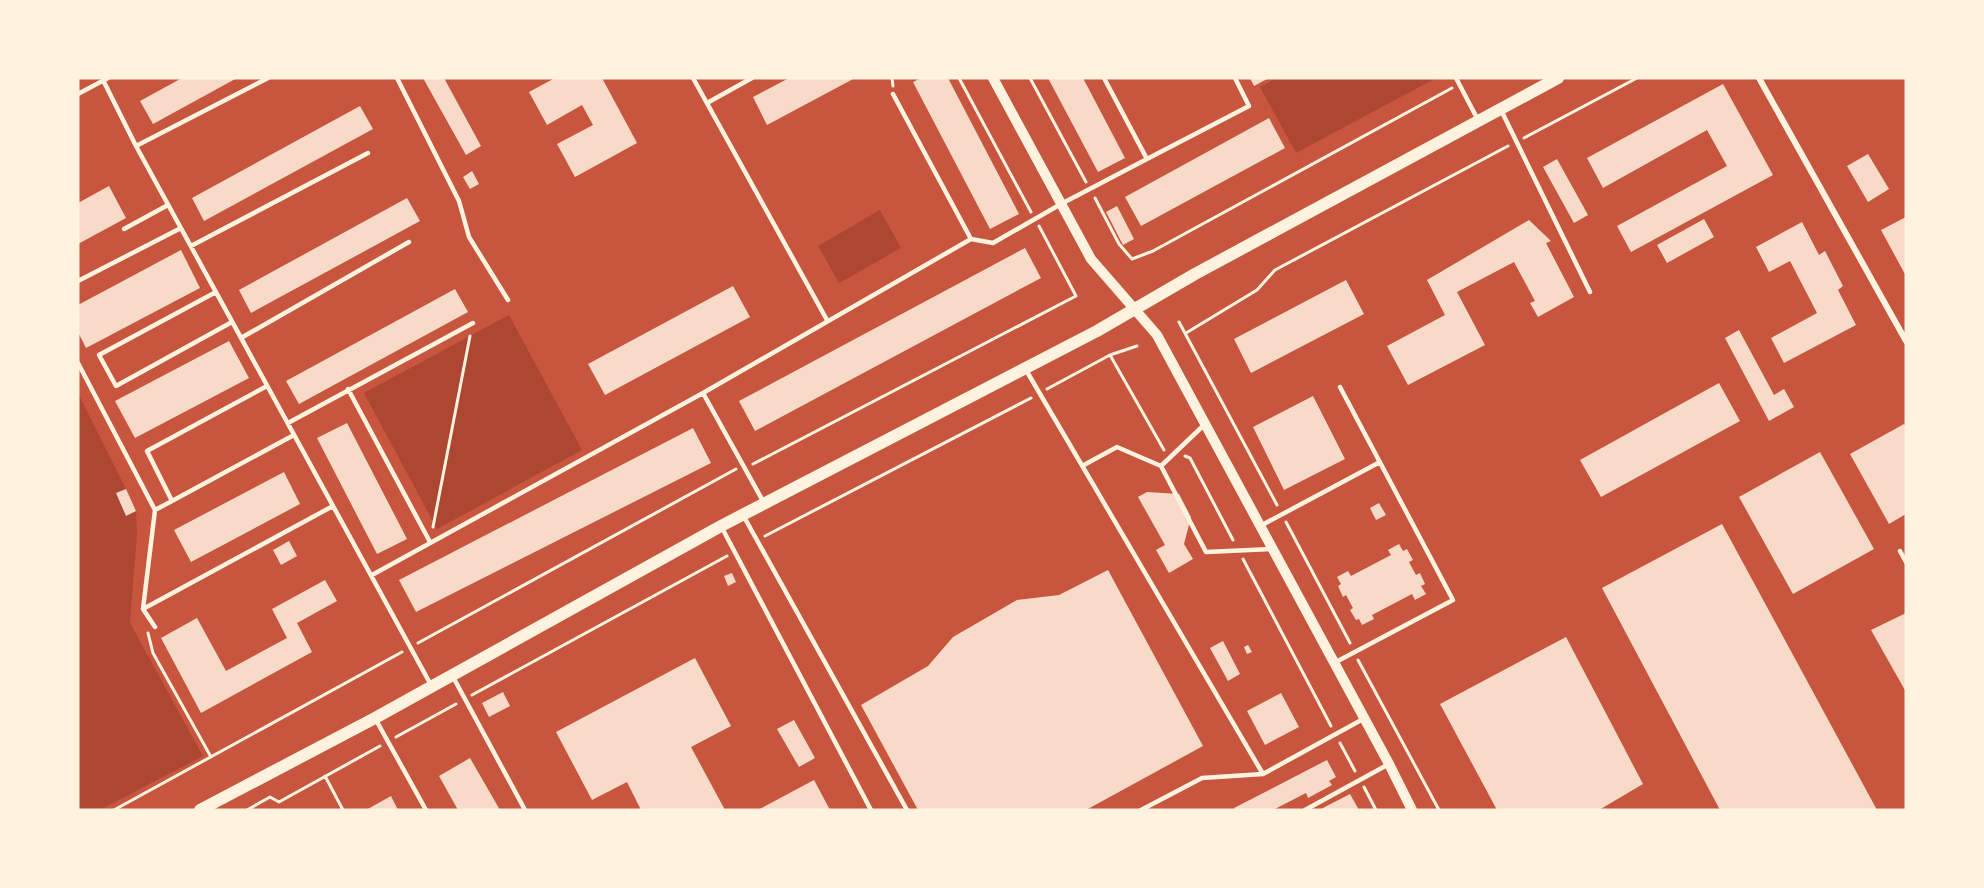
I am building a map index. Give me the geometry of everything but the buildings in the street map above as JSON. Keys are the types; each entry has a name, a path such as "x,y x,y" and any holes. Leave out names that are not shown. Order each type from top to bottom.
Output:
{"main road":[{"path":"200,810 375,718 764,503 1135,310 1196,274 1558,78"}],"street":[{"path":"993,78 1091,259 1156,335 1365,718 1412,810"},
{"path":"1759,78 1906,341"}],"lane":[{"path":"136,146 268,78"},
{"path":"397,78 459,201 469,237 508,300"},
{"path":"693,78 827,320"},
{"path":"707,103 752,78"},
{"path":"1104,78 1147,159"},
{"path":"372,575 703,393 971,239 993,243 1061,204 1249,106 1235,78"},
{"path":"1456,78 1479,122"},
{"path":"78,94 106,79 136,146 180,228 432,686"},
{"path":"893,94 971,239"},
{"path":"1501,110 1590,292"},
{"path":"191,246 368,153"},
{"path":"124,229 168,205"},
{"path":"78,281 180,228"},
{"path":"241,338 409,243"},
{"path":"216,292 99,355 116,386 232,322"},
{"path":"288,423 473,322"},
{"path":"78,363 155,510 143,609 155,627"},
{"path":"1025,368 1263,774"},
{"path":"172,501 147,451 267,386"},
{"path":"1334,663 1453,600 1340,387"},
{"path":"348,389 430,542"},
{"path":"703,393 764,503"},
{"path":"1161,466 1206,423"},
{"path":"155,510 294,435"},
{"path":"1082,466 1117,447 1161,466 1206,552 1272,549"},
{"path":"1259,526 1380,462"},
{"path":"143,609 333,506"},
{"path":"743,515 907,810"},
{"path":"721,526 871,810"},
{"path":"1900,551 1906,562"},
{"path":"452,675 525,810"},
{"path":"375,718 426,810"},
{"path":"1141,810 1202,778 1263,774 1365,718"},
{"path":"1305,810 1389,764"}],"path":[{"path":"959,78 1076,296"},
{"path":"1030,78 1119,244 1132,259 1153,251 1459,84"},
{"path":"1186,333 1257,290 1275,270 1637,78"},
{"path":"430,542 473,322"},
{"path":"757,540 1110,355 1137,346"},
{"path":"1110,355 1163,449 1190,458 1376,810"},
{"path":"247,810 270,797 279,802 735,552"},
{"path":"143,609 153,653 211,757"},
{"path":"114,810 411,647"},
{"path":"1374,689 1439,810"},
{"path":"325,776 343,810"}],"shaded area":[{"path":"1277,78 1436,78 1296,153 1260,87"},
{"path":"880,210 901,248 839,283 818,246"},
{"path":"509,315 582,450 437,529 364,393"},
{"path":"78,393 126,489 117,493 127,515 136,511 137,534 130,623 203,756 100,810 78,810"}]}
